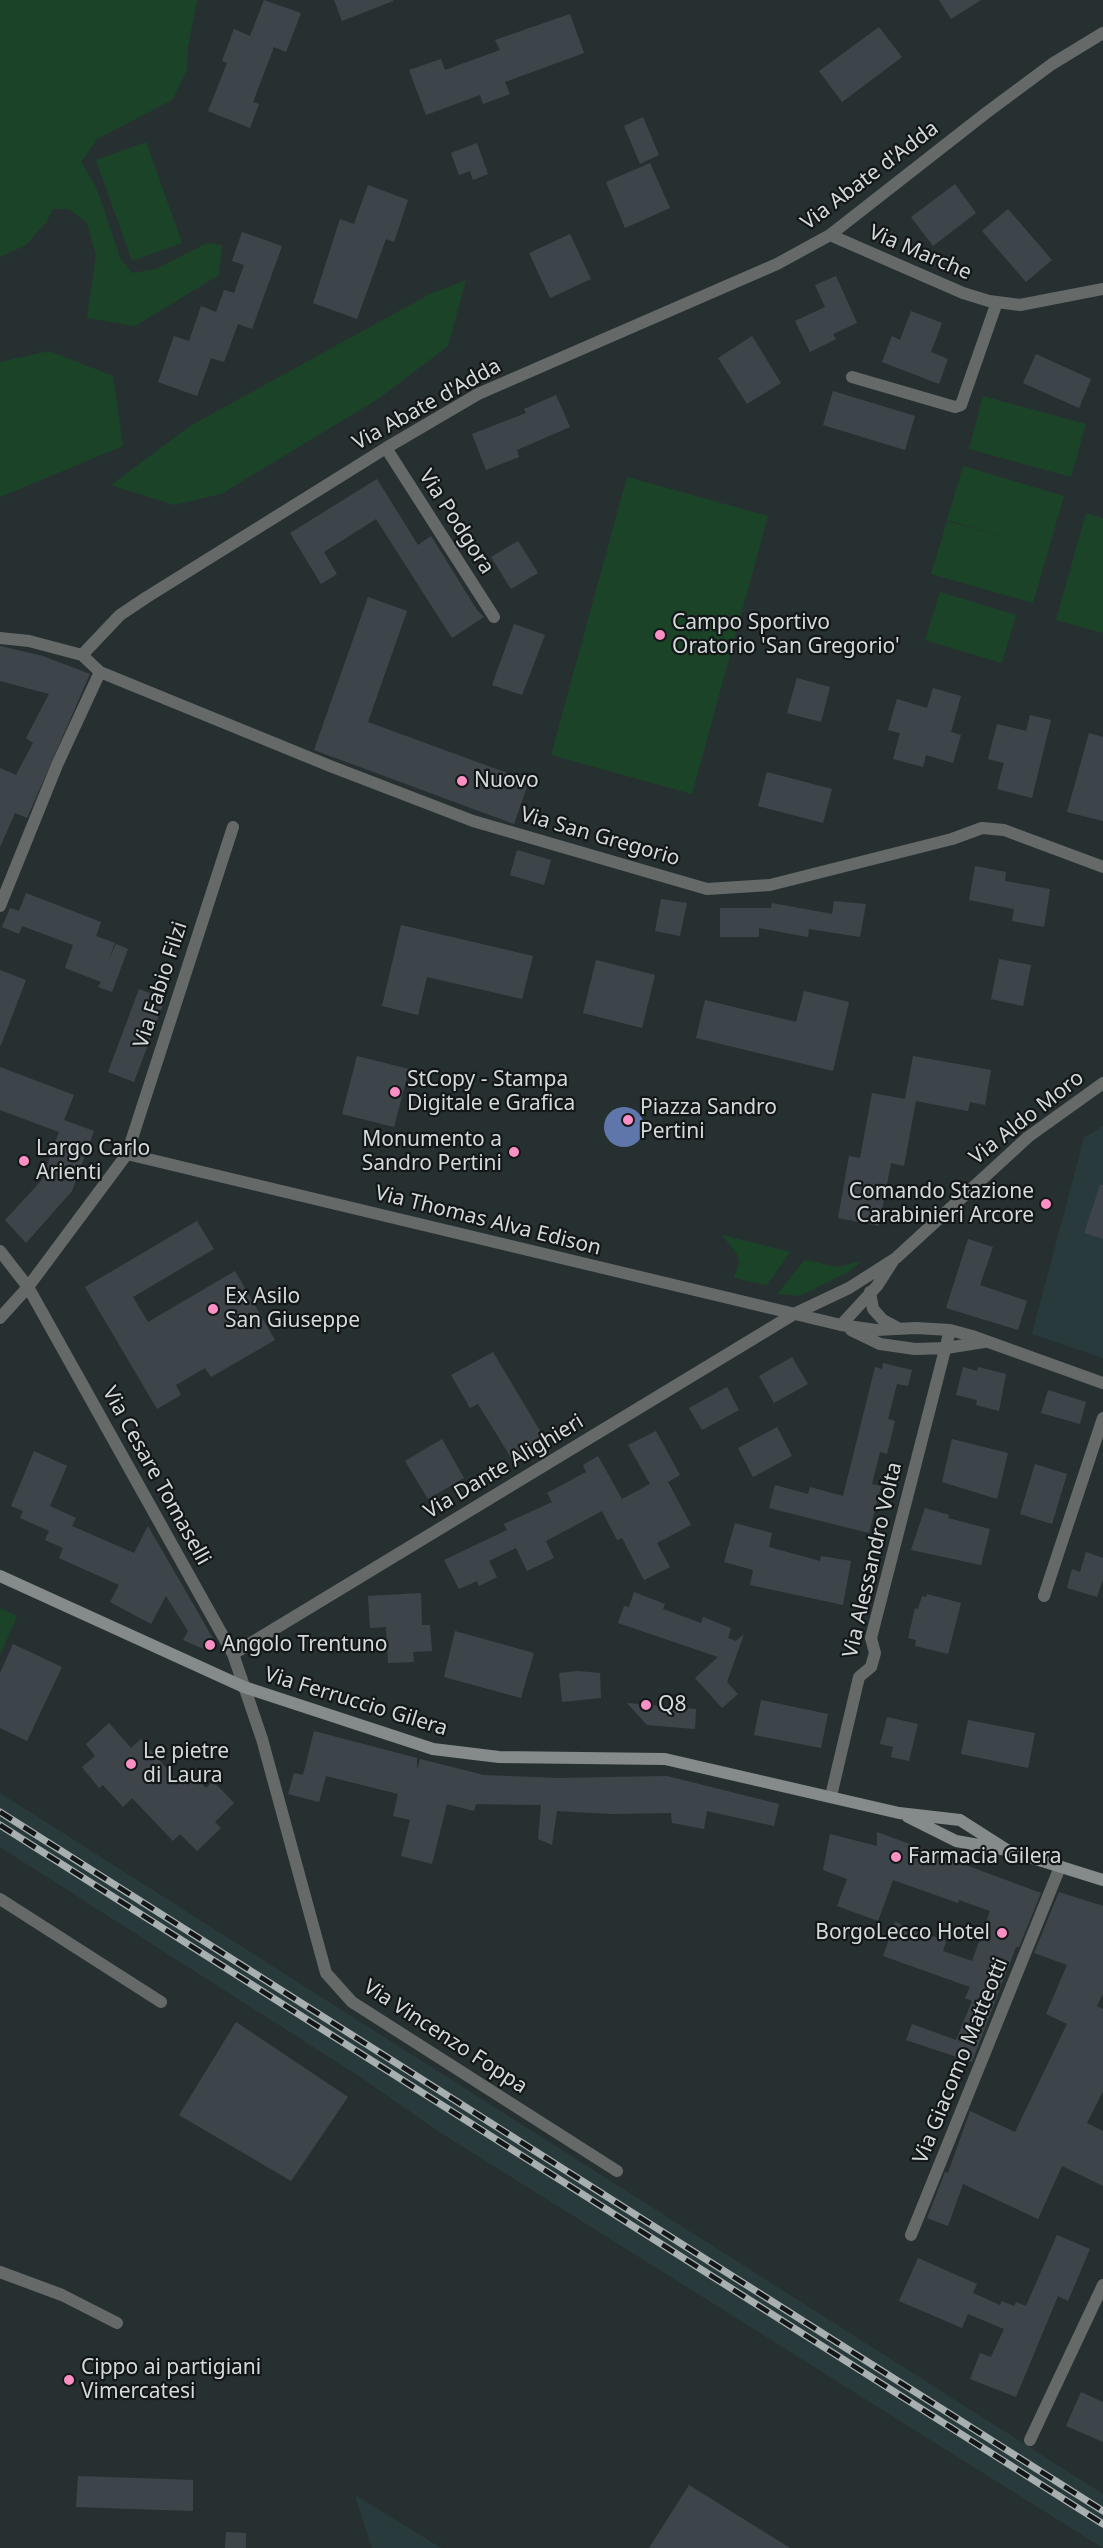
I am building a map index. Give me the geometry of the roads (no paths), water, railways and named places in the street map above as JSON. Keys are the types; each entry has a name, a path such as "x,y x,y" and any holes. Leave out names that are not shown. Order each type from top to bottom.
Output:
{"main road":[{"name":"Via Ferruccio Gilera","path":"0,1576 244,1687 433,1749 499,1757 665,1759 899,1813 960,1820 1007,1850"},
{"name":"Via Ferruccio Gilera","path":"899,1813 956,1841 1007,1850 1103,1880"}],"street":[{"name":"Via Abate d'Adda","path":"82,655 120,615 386,448 478,394 777,264 830,235 1052,64 1103,33"},
{"name":"Via Marche","path":"830,235 963,293 997,302 1020,305 1103,289"},
{"path":"852,376 955,407 961,405 997,302"},
{"name":"Via Podgora","path":"386,448 494,617"},
{"path":"0,638 29,641 82,655 100,672 57,765 0,906"},
{"name":"Via San Gregorio","path":"100,672 330,766 473,821 707,889 770,885 952,839 982,828 1004,830 1103,867"},
{"name":"Via Fabio Filzi","path":"0,1318 28,1287 127,1154 233,827"},
{"name":"Via Aldo Moro","path":"794,1314 849,1288 896,1258 1028,1137 1103,1083"},
{"name":"Via Thomas Alva Edison","path":"127,1154 841,1325 876,1330 950,1330 1103,1383"},
{"name":"Via Cesare Tomaselli","path":"0,1251 28,1287 233,1654 244,1687"},
{"name":"Via Aldo Moro","path":"841,1325 896,1258"},
{"path":"870,1292 873,1309 883,1320 899,1329"},
{"name":"Via Dante Alighieri","path":"233,1654 794,1314"},
{"name":"Via Thomas Alva Edison","path":"841,1325 880,1344 915,1349 946,1348 984,1342"},
{"name":"Via Alessandro Volta","path":"831,1796 859,1677 871,1667 875,1653 871,1638 950,1330"},
{"path":"1044,1596 1103,1418"},
{"name":"Via Vincenzo Foppa","path":"244,1687 262,1739 326,1973 352,2002 617,2171"},
{"name":"Via Giacomo Matteotti","path":"911,2235 1060,1867"},
{"path":"0,1899 161,2002"},
{"path":"0,2272 62,2295 117,2323"},
{"path":"1030,2440 1103,2285"}],"water":[{"path":"624,1107 632,1108 638,1113 643,1119 643,1135 638,1141 632,1146 624,1147 616,1146 610,1141 605,1135 604,1127 605,1119 610,1113 616,1108"}],"railway":[{"path":"0,1812 1103,2511"},
{"path":"0,1825 1103,2524"}],"place":[{"name":"Campo Sportivo Oratorio 'San Gregorio'","path":"660,635"},
{"name":"Nuovo","path":"462,781"},
{"name":"StCopy - Stampa Digitale e Grafica","path":"395,1092"},
{"name":"Piazza Sandro Pertini","path":"628,1120"},
{"name":"Monumento a Sandro Pertini","path":"514,1152"},
{"name":"Largo Carlo Arienti","path":"24,1161"},
{"name":"Comando Stazione Carabinieri Arcore","path":"1046,1204"},
{"name":"Ex Asilo San Giuseppe","path":"213,1309"},
{"name":"Angolo Trentuno","path":"210,1645"},
{"name":"Q8","path":"646,1705"},
{"name":"Le pietre di Laura","path":"131,1764"},
{"name":"Farmacia Gilera","path":"896,1857"},
{"name":"BorgoLecco Hotel","path":"1002,1933"},
{"name":"Cippo ai partigiani Vimercatesi","path":"69,2380"}]}
